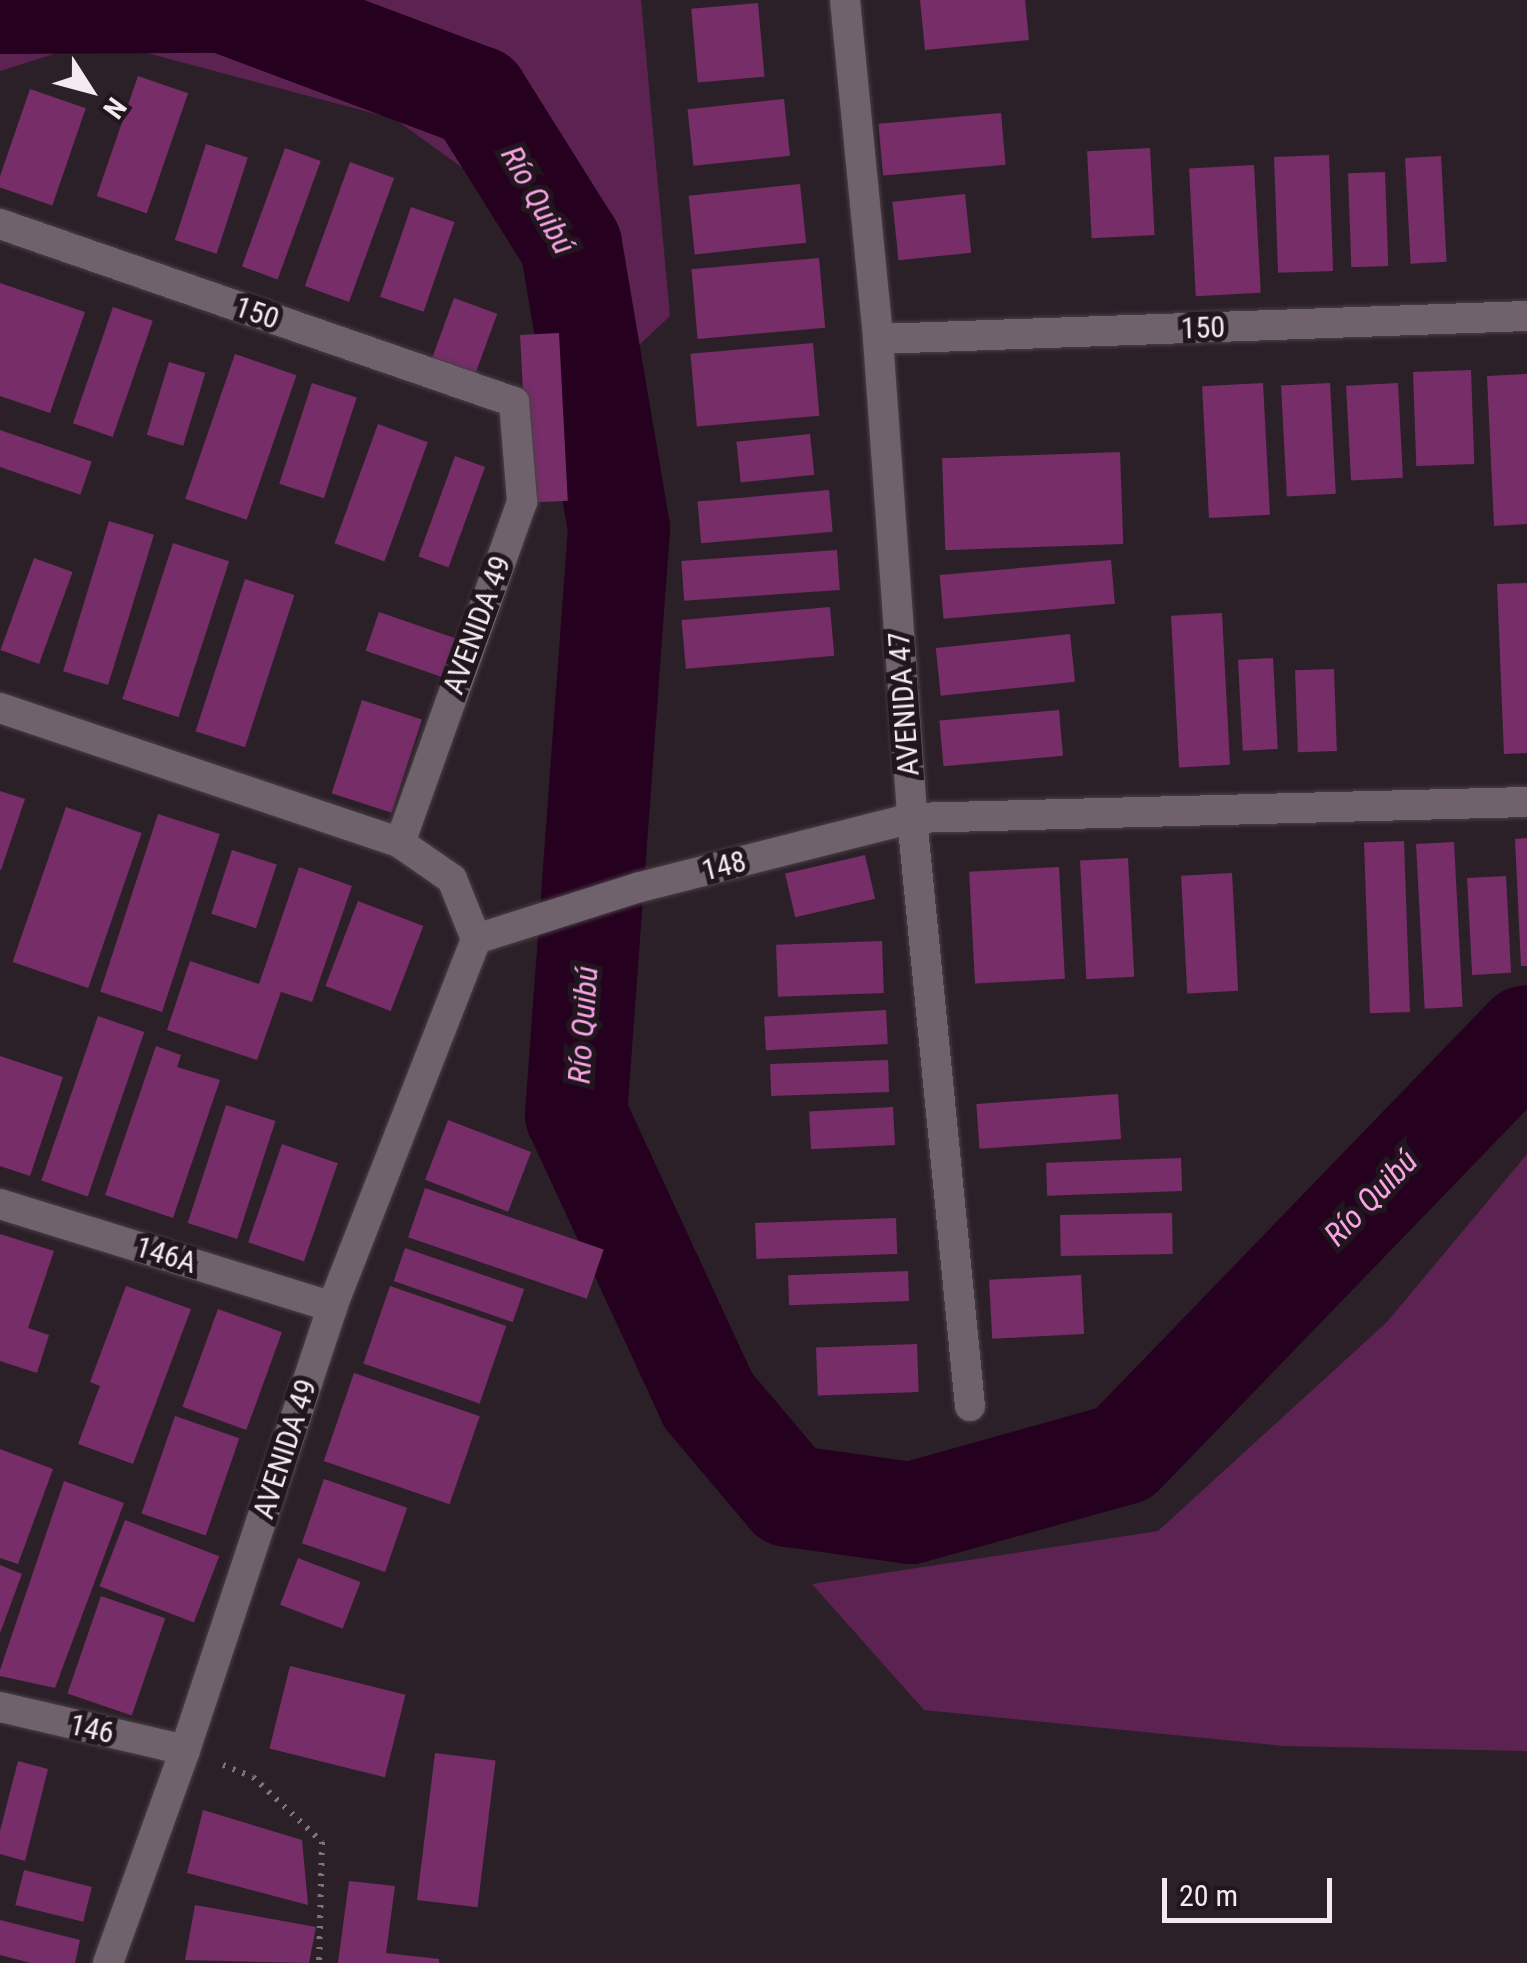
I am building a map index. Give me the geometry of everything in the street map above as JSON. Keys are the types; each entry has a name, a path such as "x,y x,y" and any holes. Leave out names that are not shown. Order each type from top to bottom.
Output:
{"street":[{"name":"AVENIDA 47","path":"844,0 878,340 912,818 970,1406"},
{"name":"150","path":"0,224 514,402"},
{"name":"150","path":"878,340 1527,316"},
{"name":"AVENIDA 49","path":"400,843 522,502 514,402"},
{"path":"0,708 400,843 452,879 476,939"},
{"name":"148","path":"476,939 640,887 912,818 1527,802"},
{"name":"AVENIDA 49","path":"108,1963 185,1750 332,1306 476,939"},
{"name":"146A","path":"0,1204 332,1306"},
{"name":"146","path":"0,1707 185,1750"}],"path":[{"path":"185,1750 253,1777 322,1842 319,1963"}],"shaded area":[{"path":"0,0 641,0 670,316 569,411 561,331 482,182 395,119 98,40 0,71"},
{"path":"1527,1154 1527,1751 1284,1746 924,1710 812,1584 1158,1531 1387,1322"}],"building":[{"path":"920,0 1025,0 1029,40 925,50"},
{"path":"758,3 764,77 698,83 691,9"},
{"path":"138,76 188,93 147,213 97,196"},
{"path":"30,89 86,108 52,206 0,188 0,176"},
{"path":"784,99 790,156 693,166 688,109"},
{"path":"1001,113 1006,165 883,176 878,124"},
{"path":"206,144 248,158 217,254 175,240"},
{"path":"285,148 321,161 278,279 242,266"},
{"path":"1150,148 1155,235 1092,238 1087,151"},
{"path":"1329,155 1333,271 1278,273 1274,157"},
{"path":"1441,156 1447,262 1411,264 1405,158"},
{"path":"350,162 394,178 349,302 305,286"},
{"path":"1254,165 1261,293 1196,296 1189,168"},
{"path":"1385,172 1388,266 1351,267 1348,173"},
{"path":"800,184 806,243 695,254 689,196"},
{"path":"965,194 971,253 899,260 892,202"},
{"path":"411,207 454,222 424,312 380,297"},
{"path":"819,258 825,328 698,339 691,269"},
{"path":"0,283 85,312 50,413 0,396"},
{"path":"454,298 497,314 475,375 432,359"},
{"path":"113,307 153,321 113,437 73,423"},
{"path":"559,333 568,501 529,503 520,335"},
{"path":"813,343 819,416 697,426 690,354"},
{"path":"235,354 296,375 247,520 185,499"},
{"path":"169,362 205,373 183,446 147,435"},
{"path":"1471,370 1474,464 1416,466 1413,372"},
{"path":"1527,374 1527,524 1494,526 1487,376"},
{"path":"312,383 357,398 324,498 279,484"},
{"path":"1263,383 1270,515 1209,518 1202,386"},
{"path":"1330,383 1336,494 1287,496 1281,386"},
{"path":"1398,383 1403,478 1351,481 1346,386"},
{"path":"378,424 428,442 384,561 335,543"},
{"path":"0,430 92,462 80,495 0,467"},
{"path":"810,434 814,475 741,483 736,442"},
{"path":"1120,452 1123,544 945,550 942,458"},
{"path":"455,456 485,467 448,567 418,557"},
{"path":"829,490 833,532 701,543 698,502"},
{"path":"109,521 154,535 108,685 63,671"},
{"path":"173,543 229,561 178,717 122,699"},
{"path":"837,550 840,590 684,601 681,561"},
{"path":"34,558 73,572 39,664 0,650"},
{"path":"1111,560 1115,604 943,619 940,575"},
{"path":"245,579 294,595 245,747 196,731"},
{"path":"1527,583 1527,753 1504,754 1497,584"},
{"path":"830,607 834,656 686,669 682,620"},
{"path":"379,612 457,639 444,678 366,651"},
{"path":"1222,613 1230,765 1179,767 1171,616"},
{"path":"1070,634 1075,682 941,696 936,648"},
{"path":"1273,658 1278,749 1243,751 1238,660"},
{"path":"1334,669 1337,751 1298,752 1295,670"},
{"path":"362,700 422,719 392,813 332,793"},
{"path":"1059,710 1063,756 943,766 939,720"},
{"path":"0,791 25,799 1,870 0,870"},
{"path":"66,807 142,833 88,988 13,962"},
{"path":"158,814 220,834 162,1012 100,992"},
{"path":"1527,838 1527,966 1521,966 1515,839"},
{"path":"1404,841 1410,1012 1370,1013 1364,842"},
{"path":"1454,842 1463,1007 1425,1009 1416,844"},
{"path":"232,850 277,865 256,928 211,914"},
{"path":"865,855 875,899 795,917 785,873"},
{"path":"1128,858 1134,977 1086,979 1080,861"},
{"path":"299,867 352,886 312,1002 281,992 257,1060 167,1030 190,961 259,984"},
{"path":"1059,867 1065,979 975,984 969,872"},
{"path":"1232,873 1238,991 1187,994 1181,876"},
{"path":"1506,876 1511,973 1472,975 1467,878"},
{"path":"358,901 423,926 391,1011 325,986"},
{"path":"882,941 884,993 778,997 776,945"},
{"path":"886,1010 888,1044 766,1050 764,1016"},
{"path":"98,1016 144,1032 88,1196 41,1181"},
{"path":"156,1046 181,1055 177,1067 220,1080 173,1218 105,1195"},
{"path":"0,1056 63,1077 30,1176 0,1166"},
{"path":"888,1060 889,1092 771,1096 770,1064"},
{"path":"1118,1094 1121,1139 979,1149 976,1104"},
{"path":"226,1105 275,1121 237,1239 188,1223"},
{"path":"893,1107 895,1145 811,1149 809,1111"},
{"path":"448,1120 531,1152 508,1212 425,1180"},
{"path":"282,1144 338,1163 304,1262 248,1242"},
{"path":"1181,1158 1182,1191 1047,1196 1046,1163"},
{"path":"425,1188 604,1250 587,1299 408,1237"},
{"path":"1172,1213 1173,1254 1061,1256 1060,1215"},
{"path":"896,1218 897,1254 756,1259 755,1223"},
{"path":"0,1234 54,1251 28,1328 49,1335 37,1373 0,1361"},
{"path":"405,1248 524,1289 513,1322 394,1281"},
{"path":"908,1271 909,1301 789,1305 788,1275"},
{"path":"1081,1275 1084,1334 992,1339 989,1280"},
{"path":"126,1286 191,1309 133,1464 78,1444 100,1386 90,1382"},
{"path":"390,1286 506,1326 480,1404 363,1364"},
{"path":"218,1309 282,1332 246,1430 182,1407"},
{"path":"917,1344 919,1392 818,1395 816,1348"},
{"path":"354,1373 480,1416 449,1504 324,1461"},
{"path":"175,1416 239,1438 206,1536 141,1513"},
{"path":"0,1449 53,1469 18,1564 0,1558"},
{"path":"324,1479 407,1508 385,1572 302,1543"},
{"path":"64,1481 124,1503 55,1688 0,1676 0,1670"},
{"path":"125,1520 219,1556 194,1622 100,1586"},
{"path":"298,1558 361,1582 343,1629 280,1605"},
{"path":"0,1565 22,1574 0,1633"},
{"path":"101,1596 165,1618 132,1716 67,1693"},
{"path":"290,1666 405,1695 385,1777 269,1748"},
{"path":"435,1753 496,1760 478,1907 417,1900"},
{"path":"18,1761 48,1769 25,1861 0,1854 0,1831"},
{"path":"203,1810 302,1840 308,1905 187,1873"},
{"path":"24,1870 92,1887 83,1922 15,1905"},
{"path":"349,1881 395,1886 386,1953 439,1959 439,1963 338,1963"},
{"path":"195,1905 316,1927 309,1963 185,1960"},
{"path":"0,1920 80,1940 75,1963 31,1963 0,1955"}],"waterway":[{"name":"Río Quibú","path":"0,3 224,2 478,97 571,245 619,529 576,1114 708,1400 789,1496 911,1513 1123,1454 1527,1036"}]}
